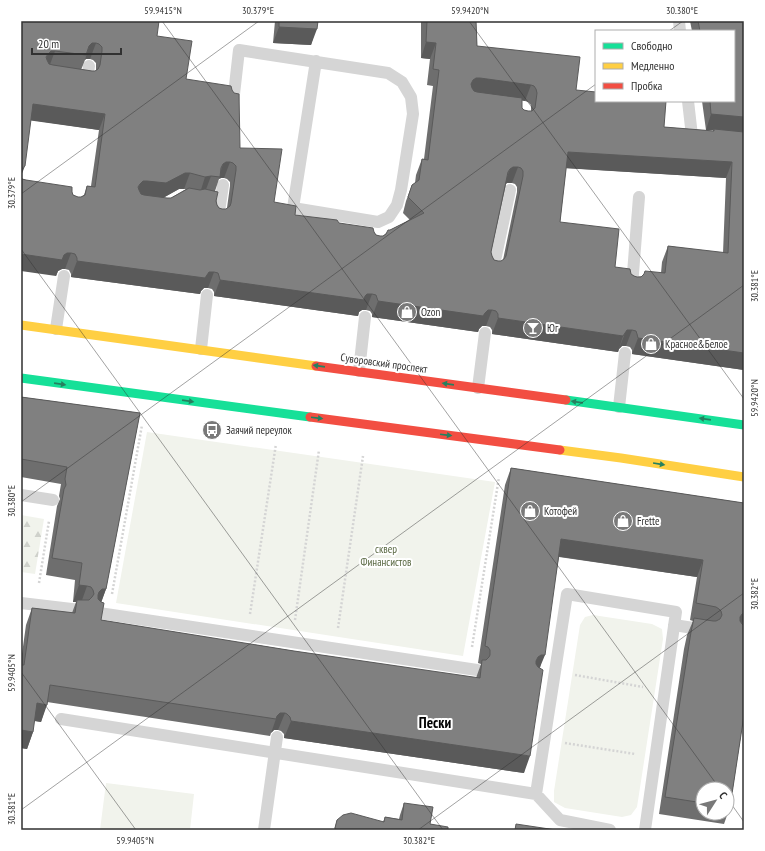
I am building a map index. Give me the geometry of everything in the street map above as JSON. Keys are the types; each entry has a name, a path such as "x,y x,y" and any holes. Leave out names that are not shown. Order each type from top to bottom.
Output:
{"main road":[{"name":"Суворовский проспект","path":"21,324 744,425"},
{"path":"21,378 621,458 744,477"}],"lane":[{"path":"233,103 239,50 316,61 388,73 402,82 411,97 413,114 401,190 397,205 389,217 377,226 293,208 316,61"},
{"path":"72,78 88,80 89,66"},
{"path":"688,102 692,136 714,138"},
{"path":"218,218 215,201 223,184"},
{"path":"493,270 510,190"},
{"path":"632,286 639,197"},
{"path":"56,329 64,276"},
{"path":"201,349 208,295"},
{"path":"358,372 365,317"},
{"path":"478,388 485,333"},
{"path":"619,407 625,353"},
{"path":"21,495 52,500"},
{"path":"536,794 544,740 550,678 566,594 676,612 645,830"},
{"path":"21,603 80,610"},
{"path":"104,614 473,670"},
{"path":"674,625 708,631"},
{"path":"61,719 536,794 560,820 610,830"},
{"path":"264,830 277,737"}],"path":[{"path":"104,614 142,426"},
{"path":"247,636 276,444"},
{"path":"294,623 319,450"},
{"path":"334,649 362,456"},
{"path":"473,670 499,477"},
{"path":"36,605 52,500"},
{"path":"550,678 665,691"},
{"path":"544,740 656,756"}],"green space":[{"name":"сквер Финансистов","path":"147,432 495,482 463,656 116,603"},
{"path":"21,515 44,519 35,574 21,572"},
{"path":"593,615 652,624 662,629 663,639 637,807 631,815 622,817 565,808 554,802 554,791 580,625 585,617"},
{"path":"106,783 194,794 190,830 100,830"}],"building":[{"path":"21,21 159,21 157,36 192,41 186,79 231,86 234,93 239,94 240,148 282,149 274,202 296,206 295,215 337,220 339,223 373,228 376,235 383,236 388,230 424,213 408,197 412,185 419,180 422,159 428,160 439,70 433,69 436,43 426,42 427,21 476,21 477,46 580,57 576,90 595,92 595,102 666,102 664,127 744,132 744,353 638,338 636,331 632,330 627,330 623,336 498,318 496,311 492,310 488,310 483,316 378,301 376,295 372,294 367,294 364,300 220,280 218,273 214,272 209,272 205,278 77,261 75,254 71,253 64,255 62,260 21,254 21,177 22,179 26,180 72,187 73,195 81,197 85,195 87,186 95,187 105,114 33,104 25,166 21,169","holes":["92,43 99,44 102,47 100,65 95,71 49,64 46,57 51,51 86,55 89,46","476,78 534,86 537,93 535,108 532,111 524,110 522,108 522,98 474,91 471,84","568,152 732,162 728,253 668,246 665,273 645,271 641,277 637,277 631,274 630,269 615,267 619,229 560,222","226,162 233,163 236,166 231,203 226,209 219,208 217,205 216,201 218,192 189,188 171,198 167,198 141,194 138,187 143,181 166,183 185,173 205,177 220,177 221,168","513,167 521,168 523,171 523,176 506,256 501,261 498,261 494,260 491,252 508,172"]},
{"path":"279,21 318,21 317,29 279,27"},
{"path":"698,21 744,21 744,117 711,114 710,102 735,102 735,30 700,30"},
{"path":"21,397 140,413 106,589 102,589 98,595 98,599 104,603 101,620 294,651 480,678 482,660 486,660 490,655 490,650 485,646 511,468 744,503 744,613 740,617 740,621 744,626 744,715 734,781 695,781 695,802 665,797 694,618 716,621 720,619 722,615 721,611 716,607 696,603 703,560 561,539 545,655 538,657 536,661 538,667 543,670 530,756 291,721 290,717 285,713 280,713 276,719 50,685 47,705 37,703 33,732 21,730 21,665 24,665 32,608 75,613 77,600 89,600 94,594 91,587 79,585 82,563 52,558 64,489 66,485 65,479 67,467 21,459"},
{"path":"404,803 433,807 430,824 448,827 448,830 336,830 335,828 337,820 343,815 351,813 384,822 385,817 402,820"},
{"path":"516,824 556,830 515,830"}],"traffic: fast":[{"path":"21,378 310,417"},
{"path":"566,400 744,425"}],"traffic: slow":[{"path":"21,325 316,366"},
{"path":"560,450 744,477"}],"traffic: jam":[{"path":"316,366 566,400"},
{"path":"310,417 560,450"}],"place":[{"name":"Ozon","path":"407,312"},
{"name":"Юг","path":"533,328"},
{"name":"Красное&Белое","path":"651,344"},
{"name":"Заячий переулок","path":"212,430"},
{"name":"Котофей","path":"530,511"},
{"name":"Frette","path":"623,521"}],"district":[{"name":"Пески","path":"435,723"}]}
